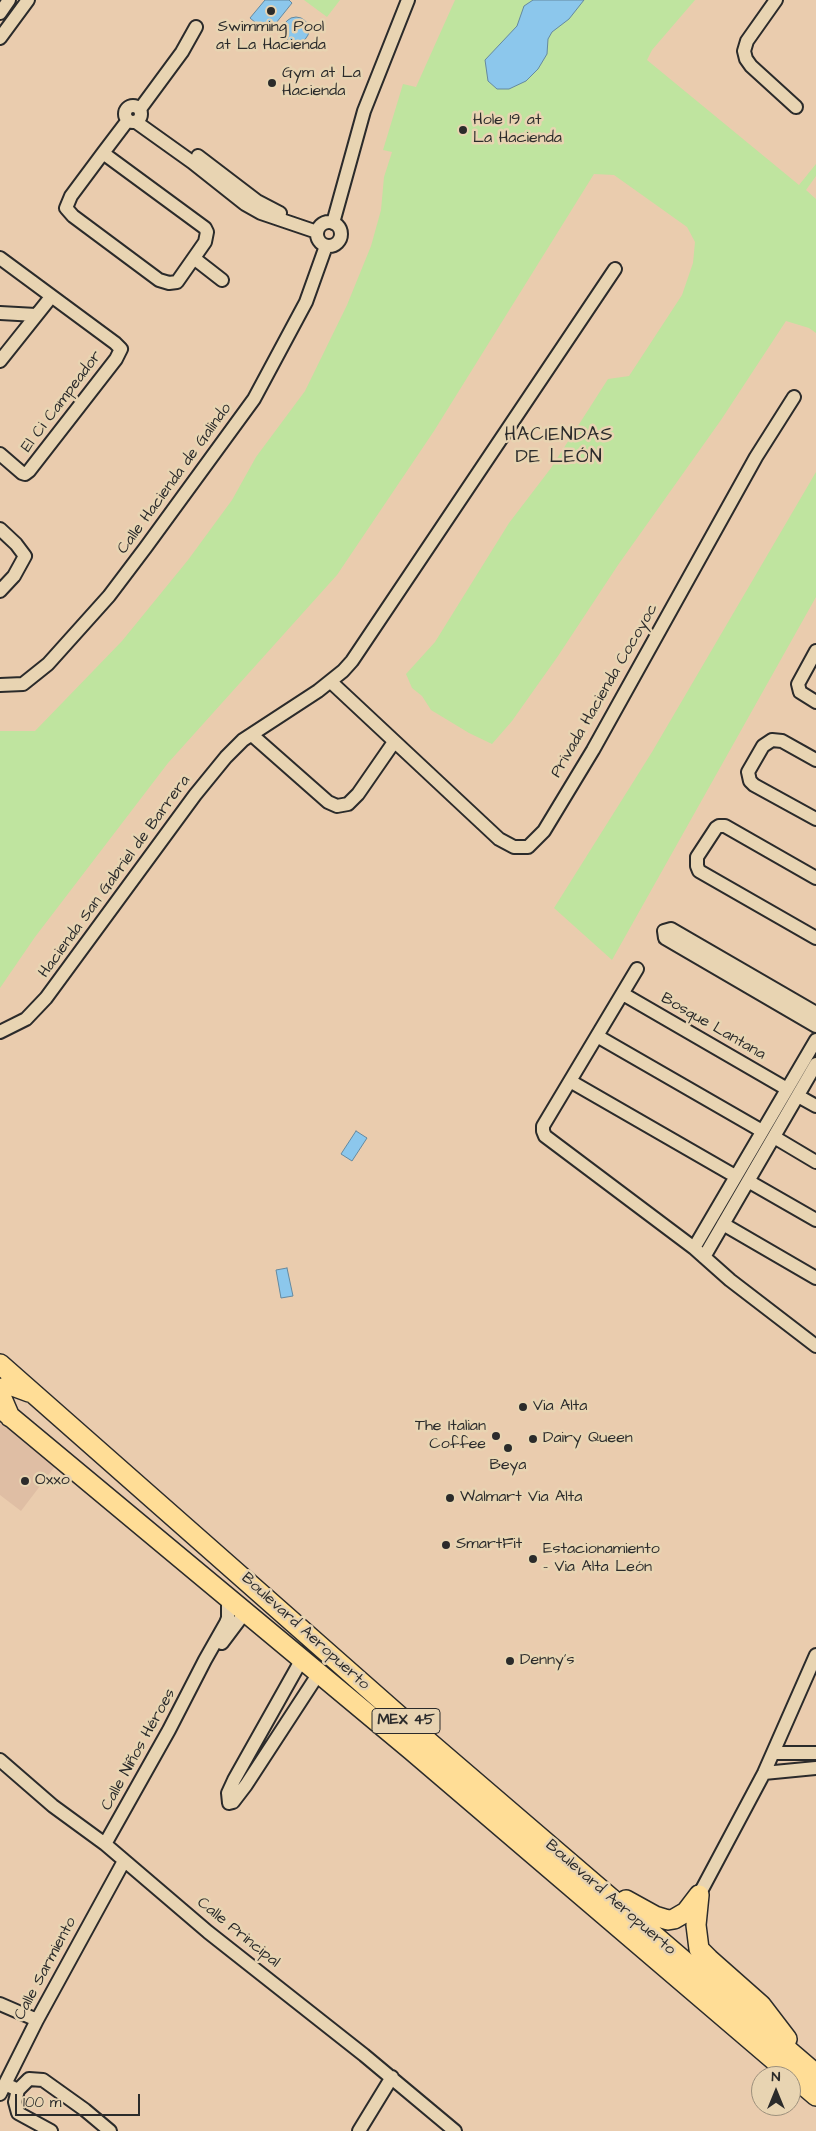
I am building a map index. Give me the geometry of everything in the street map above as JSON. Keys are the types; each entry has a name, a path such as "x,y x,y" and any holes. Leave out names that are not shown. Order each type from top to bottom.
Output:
{"highway":[{"name":"Boulevard Aeropuerto","path":"0,1364 430,1743 810,2068"},
{"path":"5,1412 1,1396 3,1388 6,1386 16,1386 41,1399"},
{"name":"Boulevard Aeropuerto","path":"5,1412 319,1673 816,2096"},
{"path":"603,1891 630,1902 655,1916 668,1920 674,1919 686,1912 700,1895"},
{"path":"700,1895 696,1925 700,1949 761,2005 810,2068"}],"street":[{"path":"0,12 10,0"},
{"path":"0,38 28,0"},
{"path":"333,223 364,111 408,0"},
{"path":"776,0 747,41 744,50 746,59 751,66 796,107"},
{"path":"103,153 205,228 207,232 205,242 181,280 173,283 163,282 68,212 66,208 71,196 103,153 136,114 175,52 186,43 196,27"},
{"path":"136,114 195,158 267,206 319,229"},
{"path":"326,222 333,223 339,227 341,238 337,244 326,246 318,240 319,229 326,222"},
{"name":"Calle Hacienda de Galindo","path":"0,684 23,684 48,664 109,596 146,547 254,399 306,302 326,246"},
{"name":"El Ci Campeador","path":"0,258 116,343 121,349 116,359 53,442 25,474 17,470 0,454"},
{"path":"195,258 222,280"},
{"name":"Hacienda San Gabriel de Barrera","path":"0,1032 26,1019 41,1005 195,795 226,757 243,740 304,702 331,682 352,661 615,269"},
{"path":"0,361 51,297"},
{"path":"0,313 36,315"},
{"name":"Privada Hacienda Cocoyoc","path":"331,682 499,839 514,847 528,847 544,831 593,750 756,457 794,398"},
{"path":"0,529 16,544 25,556 14,576 0,591"},
{"path":"816,651 798,684 800,692 816,702"},
{"path":"252,735 328,802 337,806 348,804 353,799 394,742"},
{"path":"816,760 782,741 772,740 763,746 748,772 750,781 754,785 816,819"},
{"path":"816,878 725,826 716,828 697,857 699,871 816,938"},
{"path":"816,1013 670,929 664,931 665,938 816,1026"},
{"path":"638,969 543,1126 545,1136 699,1252 730,1280 816,1346"},
{"name":"Bosque Lantana","path":"623,994 816,1106"},
{"path":"597,1036 762,1131"},
{"path":"699,1252 723,1224 774,1137 816,1040"},
{"path":"699,1252 735,1176 762,1131 816,1064"},
{"path":"570,1081 735,1176"},
{"path":"774,1137 816,1162"},
{"path":"748,1181 816,1220"},
{"path":"723,1224 816,1278"},
{"name":"Calle Niños Héroes","path":"104,1844 142,1781 228,1618 228,1597"},
{"name":"Calle Niños Héroes","path":"200,1671 246,1612"},
{"path":"700,1895 764,1773 816,1655"},
{"path":"302,1659 234,1780 228,1793 229,1803 233,1802 246,1785 319,1673"},
{"path":"773,1753 810,1753 803,1769"},
{"name":"Calle Principal","path":"0,1760 60,1812 104,1844 208,1932 392,2077 456,2131"},
{"path":"764,1773 816,1768"},
{"name":"Calle Sarmiento","path":"3,2089 37,2020 124,1861"},
{"path":"0,2004 37,2020"},
{"path":"0,2064 12,2069"},
{"path":"359,2131 392,2077"},
{"path":"51,2131 18,2113 15,2102 18,2090 29,2079 43,2080 86,2110 110,2131"},
{"path":"3,2089 18,2090"}],"shaded area":[{"path":"0,1423 56,1465 21,1511 0,1495"}],"green space":[{"path":"304,0 340,0 327,17"},
{"path":"455,0 695,0 652,50 647,60 799,185 816,164 816,176 806,190 816,199 816,333 809,328 786,321 721,420 618,565 558,656 512,721 492,744 469,733 431,710 422,696 412,688 406,674 435,642 509,523 551,468 608,379 629,376 682,295 693,263 695,242 687,227 614,175 594,174 434,431 337,575 168,763 35,937 0,988 0,731 35,731 122,641 188,560 232,500 256,457 305,391 347,305 371,246 381,210 384,177 392,152 383,150 403,84 416,87"},
{"path":"816,472 816,597 612,960 554,908 652,752"}],"water":[{"name":"Swimming Pool at La Hacienda","path":"265,0 289,0 292,3 268,33 250,18"},
{"path":"533,0 584,0 569,19 552,32 548,39 547,54 538,69 526,81 509,89 497,89 488,81 485,60 517,26 524,6"},
{"path":"296,17 305,21 309,30 305,39 296,43 287,39 283,30 287,21"},
{"path":"356,1131 367,1138 352,1161 341,1154"},
{"path":"287,1268 293,1296 281,1298 276,1270"}],"place":[{"name":"Swimming Pool at La Hacienda","path":"271,11"},
{"name":"Gym at La Hacienda","path":"272,83"},
{"name":"Hole 19 at La Hacienda","path":"463,130"},
{"name":"Via Alta","path":"523,1407"},
{"name":"The Italian Coffee","path":"496,1436"},
{"name":"Dairy Queen","path":"533,1439"},
{"name":"Beya","path":"508,1448"},
{"name":"Oxxo","path":"25,1481"},
{"name":"Walmart Via Alta","path":"450,1498"},
{"name":"SmartFit","path":"446,1545"},
{"name":"Estacionamiento - Via Alta León","path":"533,1559"},
{"name":"Denny's","path":"510,1661"}],"district":[{"name":"HACIENDAS DE LEÓN","path":"559,447"}]}
